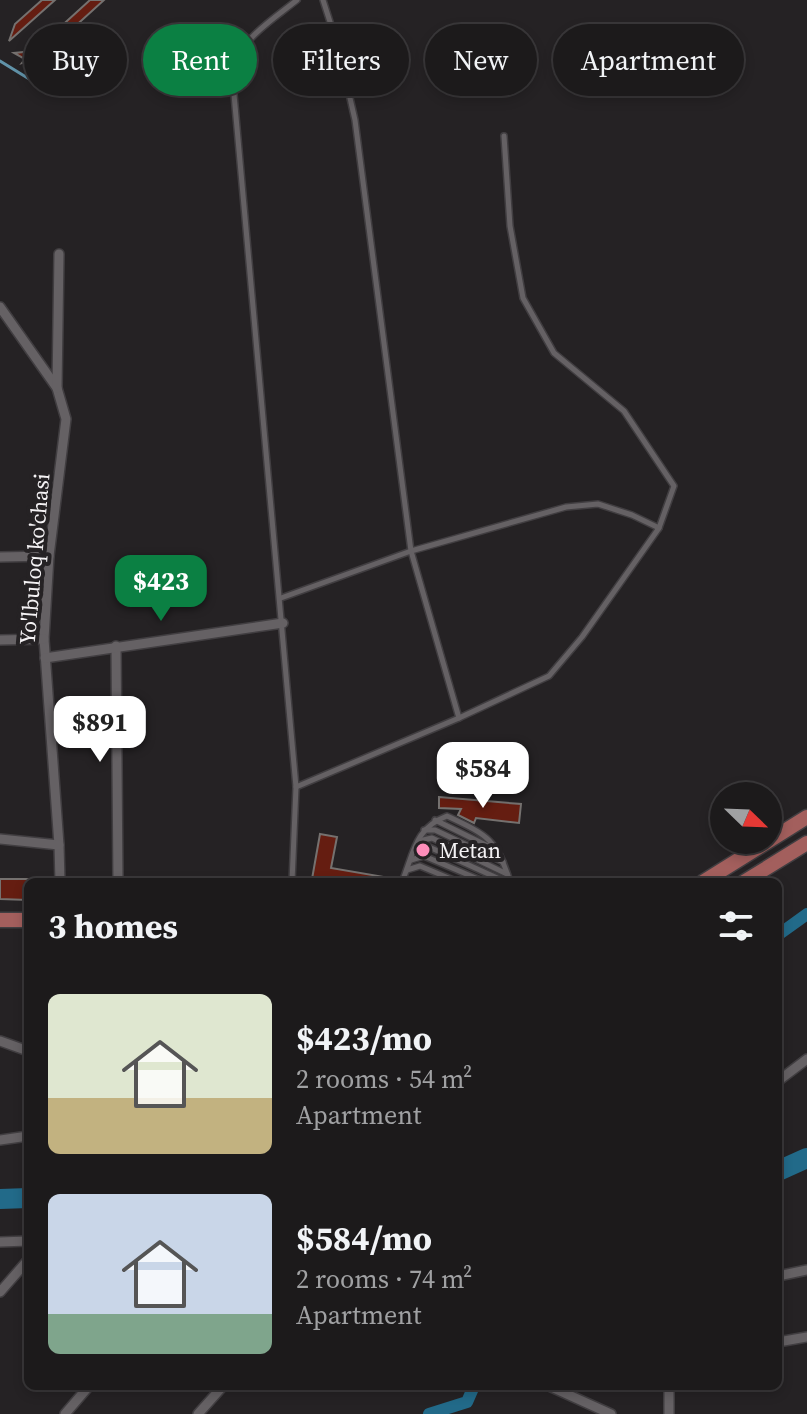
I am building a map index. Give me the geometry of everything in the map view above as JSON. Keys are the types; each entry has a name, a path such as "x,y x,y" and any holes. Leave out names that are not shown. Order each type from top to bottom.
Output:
{"main road":[{"path":"709,878 807,817"},
{"path":"750,878 807,843"},
{"path":"0,920 24,920"}],"street":[{"path":"57,388 59,254"},
{"name":"Yo'lbuloq ko'chasi","path":"0,307 57,388 66,419 49,556 44,639 60,878"},
{"path":"0,557 49,556"},
{"path":"45,658 283,623"},
{"path":"0,640 44,639"},
{"path":"116,646 118,878"},
{"path":"0,839 59,845"},
{"path":"0,1041 24,1050"},
{"path":"782,1078 807,1059"},
{"path":"0,1140 24,1137"},
{"path":"0,1242 24,1241"},
{"path":"0,1292 24,1265"},
{"path":"782,1275 807,1270"},
{"path":"782,1341 807,1337"},
{"path":"65,1414 86,1390"},
{"path":"198,1414 219,1390"},
{"path":"558,1390 611,1414"},
{"path":"669,1390 669,1414"}],"lane":[{"path":"292,878 296,787 232,72 236,56 244,43 297,0"},
{"path":"323,0 339,50 355,120 411,551 459,718"},
{"path":"296,787 549,676 582,637 659,528 674,486 624,411 554,353 523,298 510,226 504,136"},
{"path":"281,598 411,551 566,507 598,504 659,528"},
{"path":"405,878 423,830 435,820 447,816 480,832 501,853 508,878"},
{"path":"423,830 435,830 504,862"},
{"path":"419,841 432,838 508,874"},
{"path":"416,848 429,847 499,878"},
{"path":"411,860 424,856 476,878"},
{"path":"407,870 420,866 448,878"}],"building":[{"path":"42,0 55,0 28,24 24,24 24,28 9,41 15,24"},
{"path":"90,0 104,0 78,24 64,24"},
{"path":"439,797 521,804 519,823 476,818 474,823 458,815 461,809 439,808"},
{"path":"320,834 337,837 331,868 384,877 384,878 312,878"},
{"path":"0,879 24,879 24,900 0,899"}],"waterway":[{"path":"0,61 24,76"},
{"path":"782,932 807,914"},
{"path":"782,1169 807,1158"},
{"path":"0,1199 24,1198"},
{"path":"429,1414 467,1402 472,1390"}],"place":[{"name":"Metan","path":"423,850"}]}
